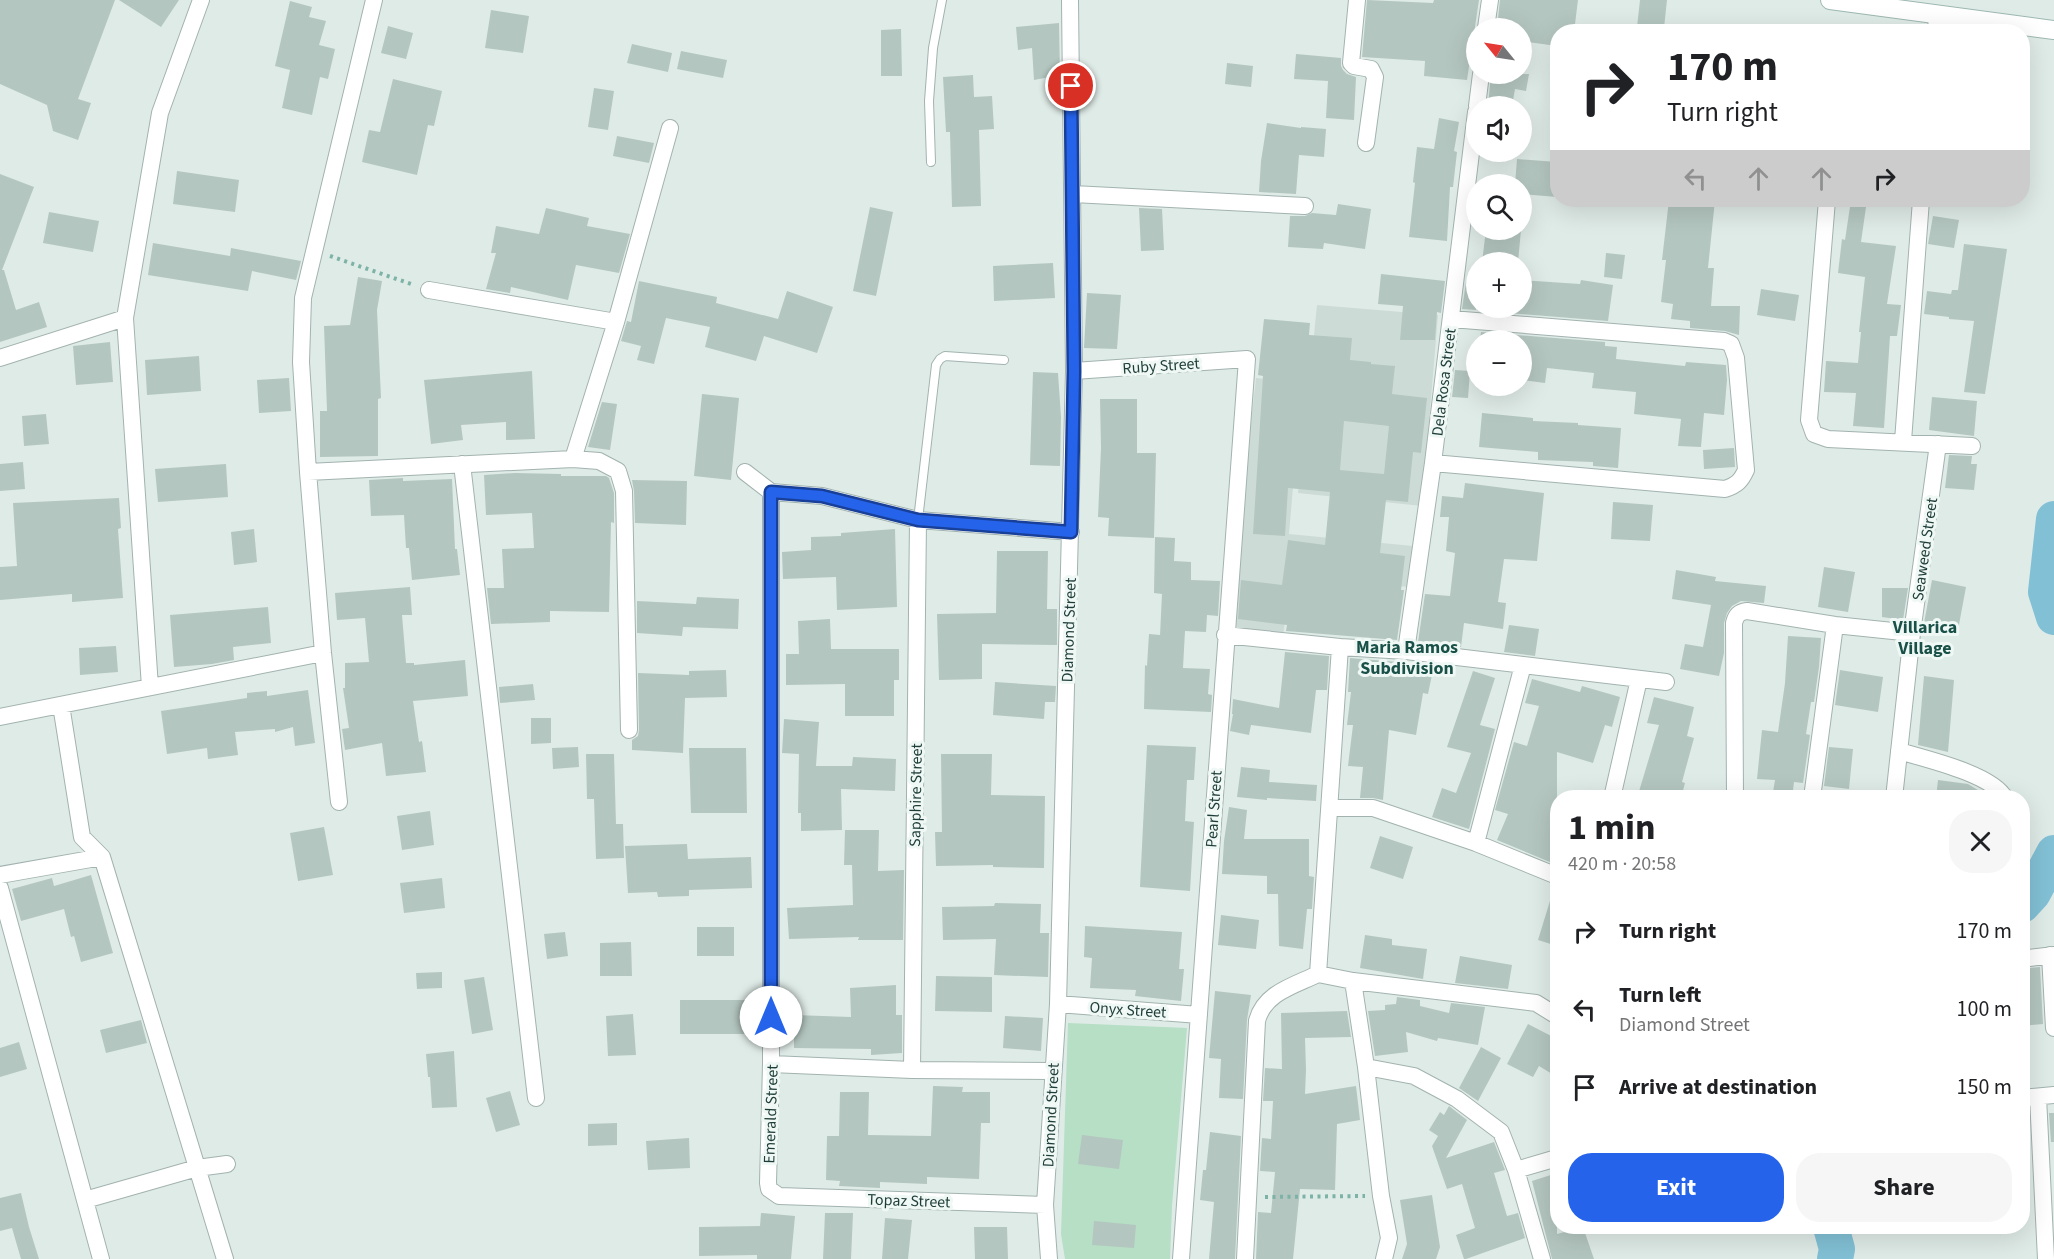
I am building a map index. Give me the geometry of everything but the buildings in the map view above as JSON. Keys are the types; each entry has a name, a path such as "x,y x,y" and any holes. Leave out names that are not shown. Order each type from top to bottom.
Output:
{"main road":[{"path":"1830,0 1936,23 1953,24"},
{"path":"2030,29 2054,30"}],"street":[{"path":"150,687 125,318 160,113 201,0"},
{"path":"339,802 323,653 308,472 301,362 303,298 374,0"},
{"name":"Diamond Street","path":"1049,1259 1045,1205 1058,1004 1074,371 1070,0"},
{"path":"1357,0 1351,63 1354,66 1371,69 1375,77 1366,143"},
{"path":"1487,18 1490,0"},
{"path":"573,459 616,322 670,128"},
{"name":"Dela Rosa Street","path":"1406,651 1433,463 1470,162"},
{"path":"1072,194 1305,206"},
{"path":"1826,207 1809,420 1814,434 1828,440 1903,441 1972,446"},
{"path":"1903,441 1920,207"},
{"path":"429,290 616,322"},
{"path":"0,358 125,318"},
{"path":"1433,463 1725,489 1735,486 1742,480 1746,470 1736,358 1731,344 1724,341 1451,319"},
{"name":"Ruby Street","path":"1074,371 1247,359"},
{"name":"Pearl Street","path":"1181,1259 1247,359"},
{"name":"Seaweed Street","path":"1895,790 1912,633 1938,444"},
{"path":"308,472 573,459 599,461 618,471 624,491 628,730"},
{"path":"462,464 537,1098"},
{"path":"745,472 771,492 822,496 918,520 1071,532"},
{"name":"Emerald Street","path":"771,492 771,1064 768,1183 773,1194"},
{"name":"Sapphire Street","path":"912,1070 918,520"},
{"path":"1735,790 1734,623 1740,612 1747,611 1835,625 1912,633"},
{"path":"1813,790 1835,625"},
{"path":"1226,635 1340,647 1406,651 1666,682"},
{"path":"1318,974 1340,647"},
{"path":"0,717 323,653"},
{"path":"1476,843 1523,665"},
{"path":"1614,790 1639,679"},
{"path":"61,705 82,837 102,857 225,1259"},
{"path":"1899,751 1979,777 2001,790"},
{"path":"1330,808 1373,808 1476,843 1550,873"},
{"path":"0,874 102,857"},
{"path":"0,888 101,1259"},
{"path":"2030,957 2052,955 2054,1028"},
{"path":"1245,1259 1257,1021 1265,1002 1318,974 1353,981 1536,1003 1550,1012"},
{"path":"1353,981 1366,1066 1381,1196 1389,1238 1384,1259"},
{"name":"Onyx Street","path":"1058,1004 1199,1015"},
{"path":"771,1064 912,1070 1052,1071"},
{"path":"1366,1066 1414,1076 1457,1099 1501,1132 1516,1170 1542,1259"},
{"path":"2038,1097 2046,1259"},
{"path":"1516,1170 1550,1160"},
{"path":"85,1200 197,1168 227,1164"},
{"name":"Topaz Street","path":"773,1194 1045,1205"}],"lane":[{"path":"931,162 929,101 933,48 942,0"},
{"path":"918,520 936,365 945,356 1004,360"}],"path":[{"path":"314,251 429,290"},
{"path":"1249,1197 1381,1196"}],"shaded area":[{"path":"1317,305 1438,315 1422,506 1298,493"},
{"path":"1256,378 1302,382 1289,534 1413,546 1408,587 1291,575 1283,636 1228,626"}],"green space":[{"path":"1068,1023 1187,1028 1172,1206 1170,1259 1065,1259 1061,1234"}],"waterway":[{"path":"2054,519 2046,592 2054,617"},
{"path":"2030,896 2054,853"},
{"path":"1833,1234 1837,1249 1835,1259"}],"district":[{"name":"Villarica Village","path":"1925,637"},
{"name":"Maria Ramos Subdivision","path":"1407,657"}],"route":[{"path":"771,1017 771,492 822,496 918,520 1071,532 1074,371 1071,86"}]}
